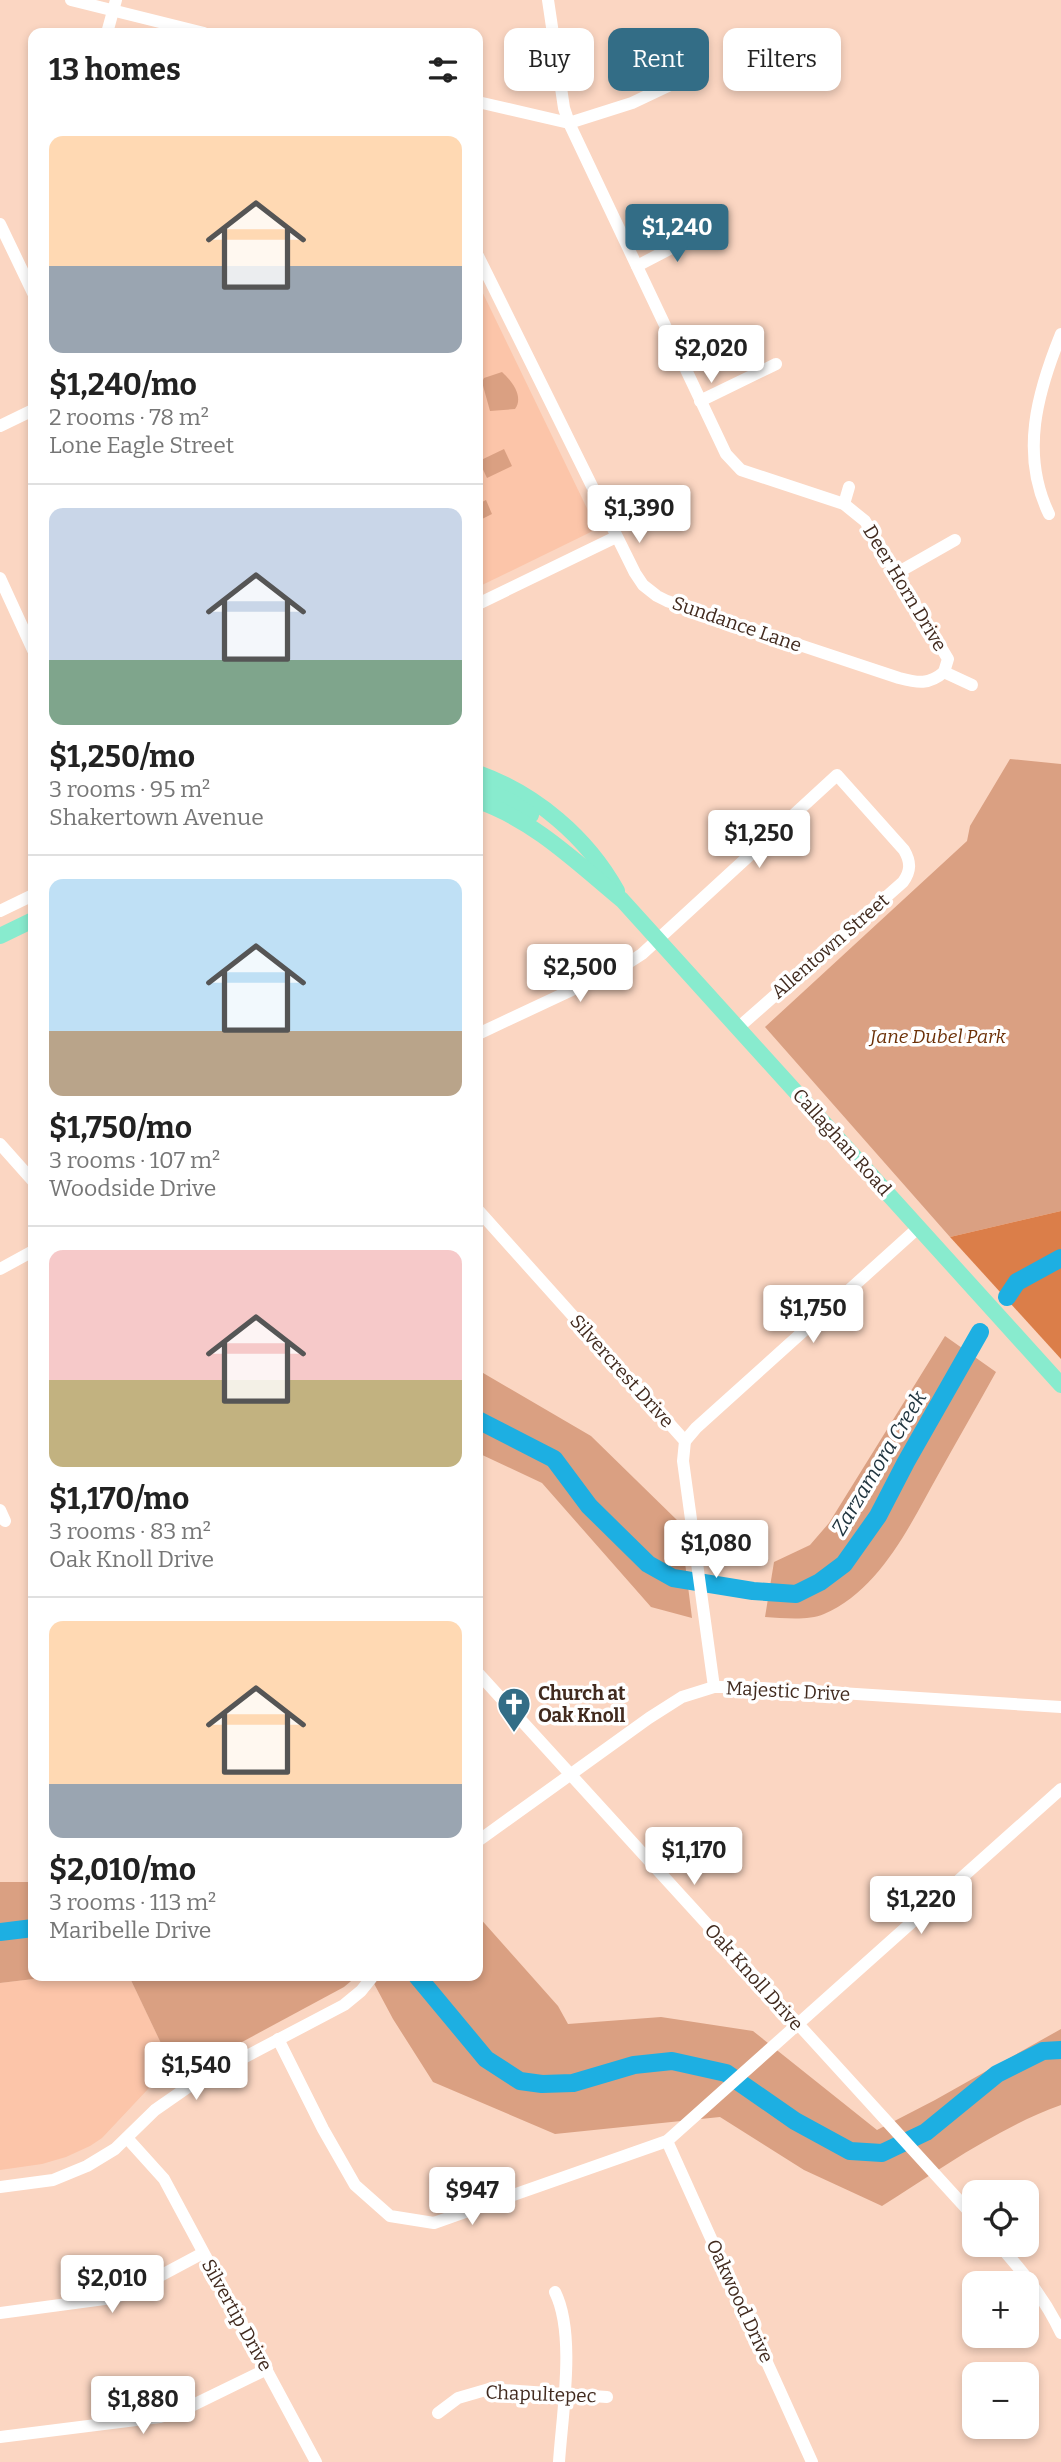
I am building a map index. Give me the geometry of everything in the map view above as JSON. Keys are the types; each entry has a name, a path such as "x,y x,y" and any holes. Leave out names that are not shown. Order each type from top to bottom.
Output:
{"main road":[{"name":"Callaghan Road","path":"483,775 515,789 552,815 606,871 622,900"},
{"path":"483,790 526,811 562,839 597,880"},
{"name":"Callaghan Road","path":"483,804 513,816 541,833 622,900 1061,1385"},
{"path":"0,936 28,922"}],"street":[{"path":"71,0 115,5 188,28"},
{"name":"Deer Horn Drive","path":"548,0 564,108 569,123 726,454 741,470 844,504 871,528 948,659 944,672"},
{"path":"108,28 115,5"},
{"path":"483,103 569,123 632,103 657,91"},
{"path":"0,224 28,283"},
{"path":"637,266 702,232"},
{"name":"Sundance Lane","path":"483,266 616,537 643,585 657,597 667,601 899,678 930,682 944,672"},
{"path":"1049,514 1036,478 1033,429 1043,384 1061,334"},
{"path":"700,401 776,364"},
{"path":"0,426 28,412"},
{"path":"844,504 849,487"},
{"path":"483,602 616,537"},
{"path":"897,573 955,540"},
{"path":"0,578 28,639"},
{"path":"944,672 972,685"},
{"name":"Allentown Street","path":"659,939 837,775 904,850 909,858 909,874 739,1027"},
{"path":"0,911 28,897"},
{"path":"483,1032 625,965 659,939"},
{"path":"0,1144 28,1175"},
{"name":"Silvercrest Drive","path":"483,1216 685,1441 683,1461 714,1687"},
{"path":"685,1441 696,1428 919,1227"},
{"path":"0,1269 28,1254"},
{"name":"Oak Knoll Drive","path":"483,1678 962,2204"},
{"name":"Majestic Drive","path":"483,1837 663,1708 682,1697 714,1687 1061,1707"},
{"path":"278,2039 323,2129 355,2185 390,2216 434,2223 667,2141 1061,1789"},
{"path":"0,2187 53,2180 100,2159 171,2098 353,1998 368,1981"},
{"name":"Silvertip Drive","path":"127,2138 164,2179 316,2462"},
{"name":"Oakwood Drive","path":"667,2141 812,2462"},
{"path":"0,2312 113,2298 203,2253"},
{"path":"1009,2257 1042,2296 1061,2333"},
{"path":"555,2292 566,2329 559,2462"},
{"path":"0,2437 160,2417 186,2409 267,2369"},
{"name":"Chapultepec","path":"438,2413 458,2398 489,2389 607,2397"}],"shaded area":[{"path":"483,293 597,529 483,585"},
{"path":"1061,1211 1061,1359 950,1237"},
{"path":"28,1980 131,1981 177,2077 149,2088 102,2138 90,2146 42,2164 0,2170 0,1983"}],"green space":[{"path":"502,372 510,380 518,399 515,409 490,411 483,386 484,378"},
{"path":"504,449 512,466 487,478 483,470 483,459"},
{"path":"486,500 492,514 483,518 483,502"},
{"name":"Jane Dubel Park","path":"1010,759 1061,764 1061,1211 950,1237 765,1027 967,841 970,826"},
{"path":"945,1336 996,1372 904,1535 877,1573 844,1603 811,1618 765,1617 774,1562 810,1545 829,1523"},
{"path":"483,1373 591,1436 680,1523 692,1618 651,1607 542,1483 483,1455"},
{"path":"0,1882 28,1882 28,1980 0,1983"},
{"path":"483,1922 558,2006 568,2024 661,2017 753,2031 877,2130 1061,2029 1061,2105 1014,2125 882,2206 804,2170 720,2117 555,2134 433,2082 373,1981 483,1981"},
{"path":"131,1981 351,1981 344,1987 177,2077"}],"waterway":[{"name":"Zarzamora Creek","path":"1007,1297 1017,1282 1061,1258"},
{"name":"Zarzamora Creek","path":"483,1423 554,1459 589,1506 648,1564 673,1578 753,1591 796,1594 820,1582 844,1564 878,1516 980,1332"},
{"name":"Zarzamora Creek","path":"0,1932 28,1929"},
{"path":"421,1981 486,2059 520,2081 542,2084 573,2083 634,2065 672,2061 726,2073 795,2121 850,2151 882,2153 926,2132 997,2074 1043,2051 1061,2050"}],"place":[{"name":"Church at Oak Knoll","path":"514,1734"}]}
